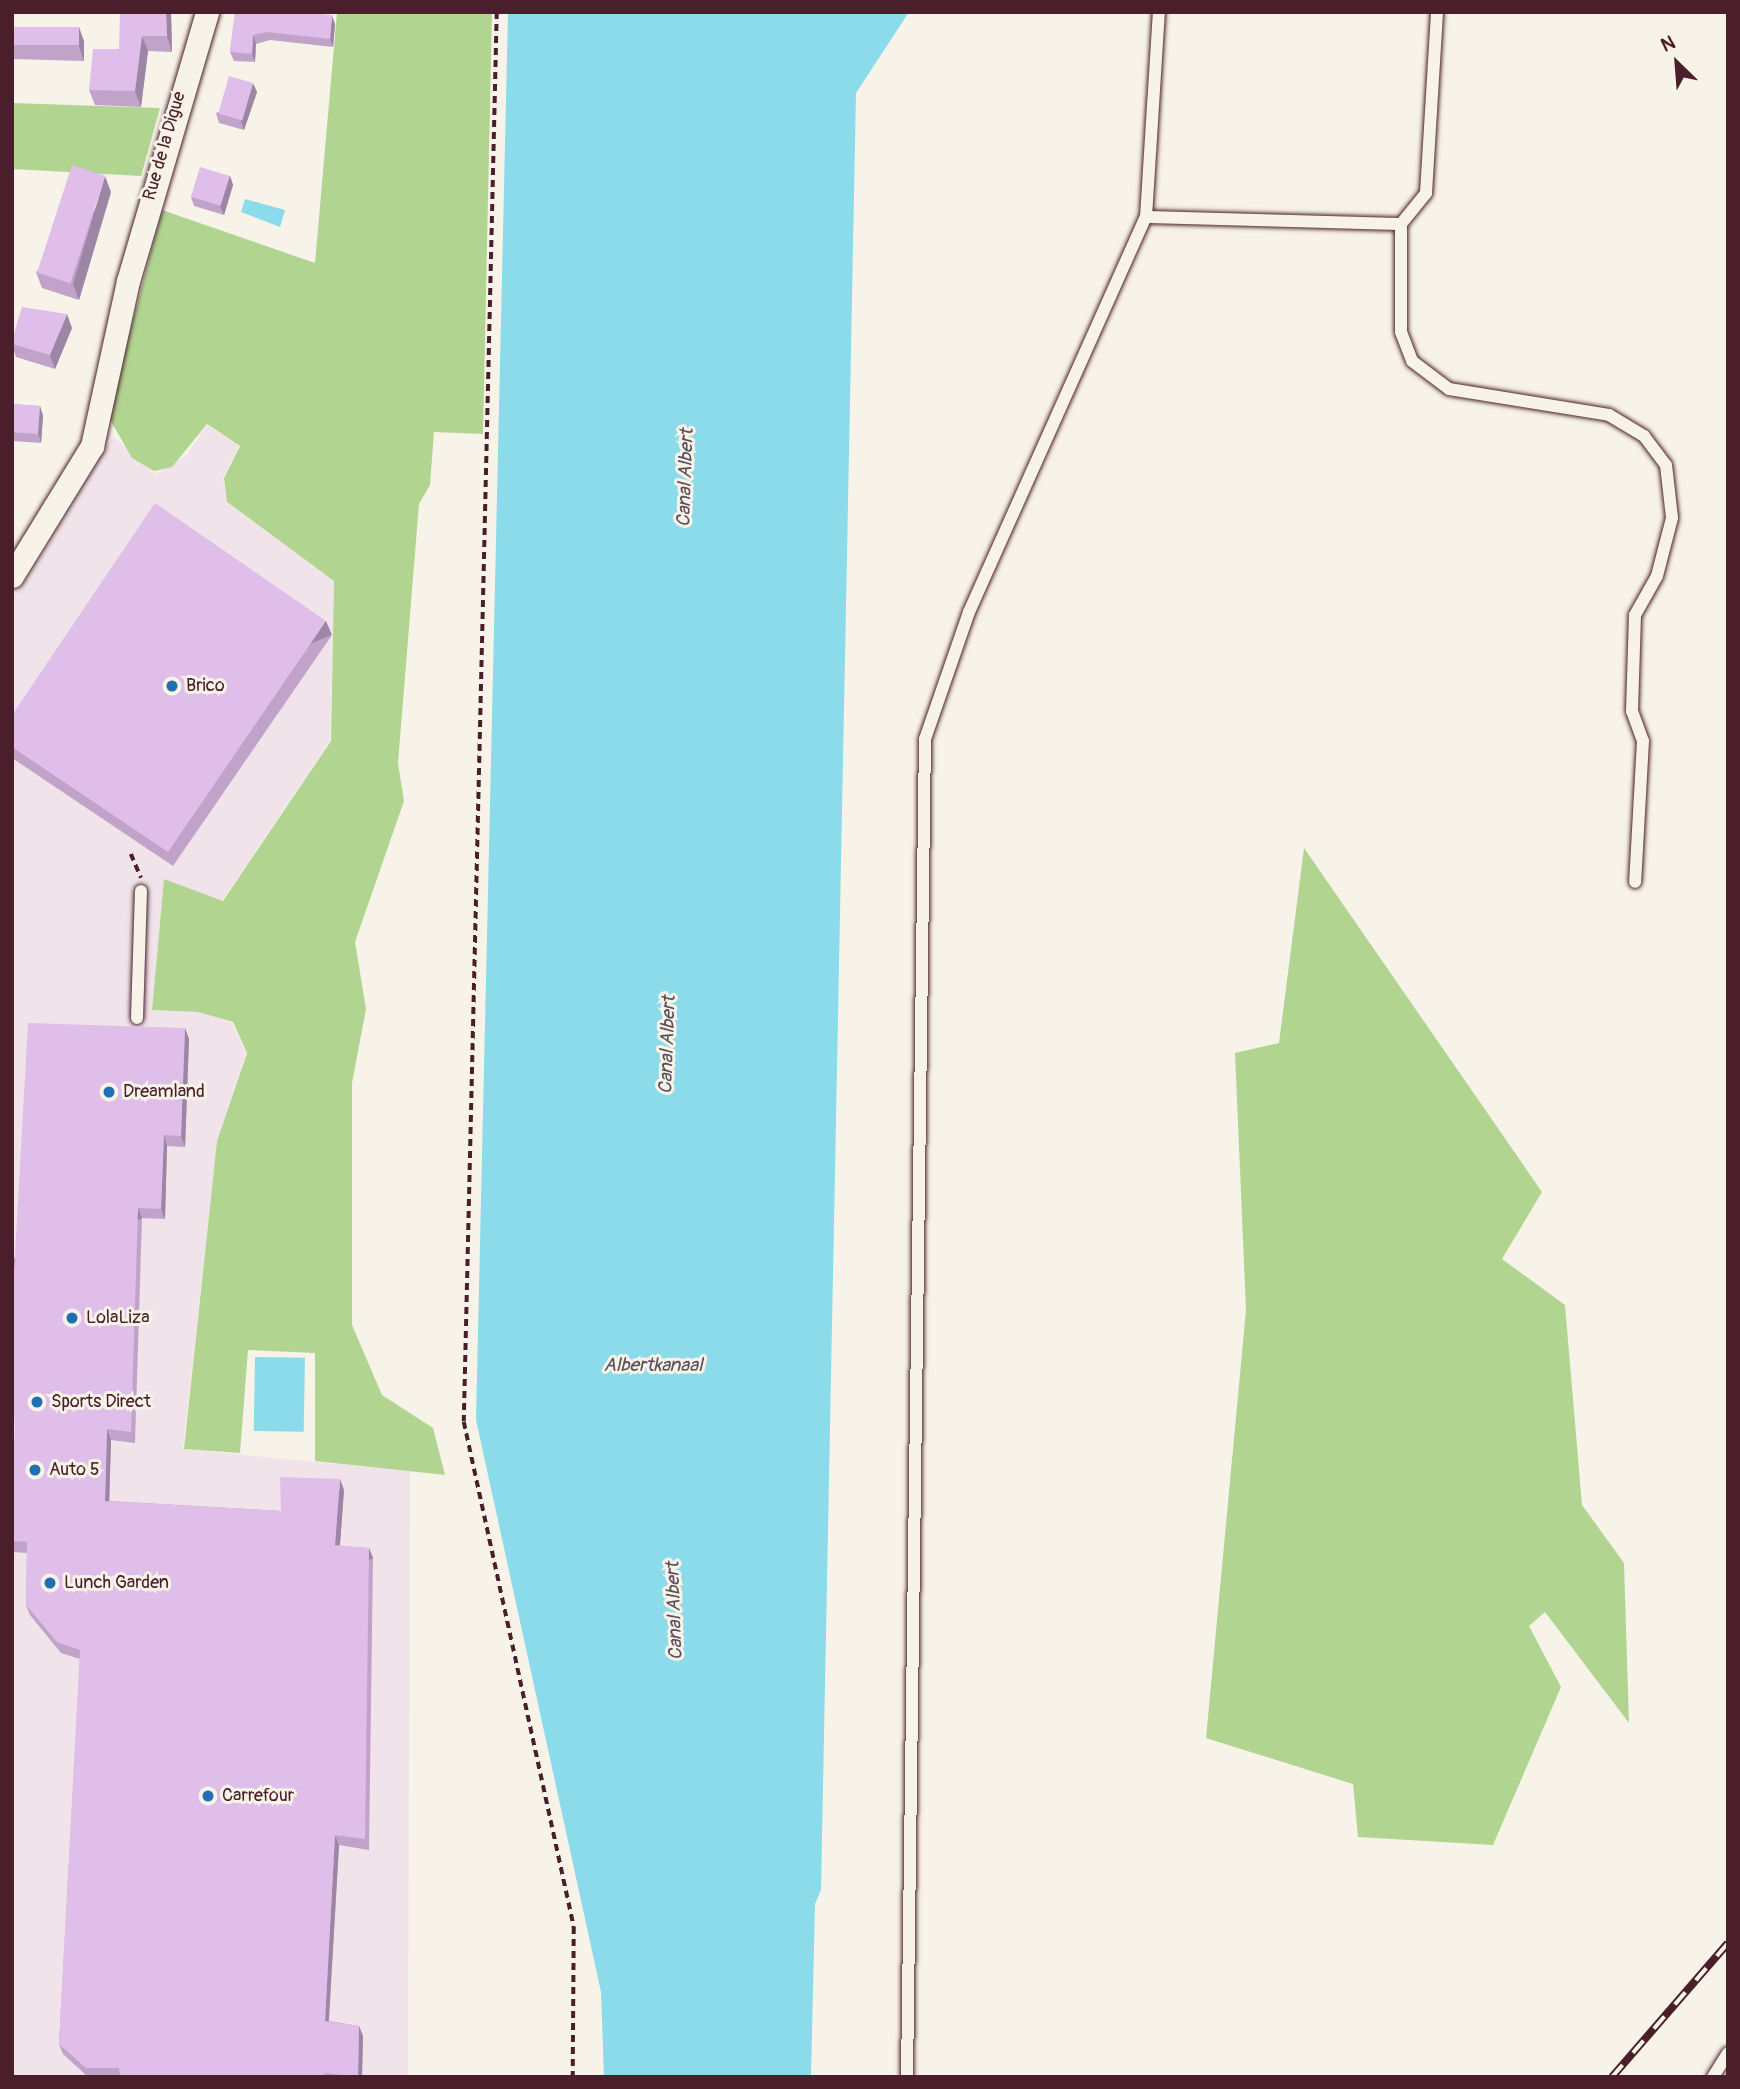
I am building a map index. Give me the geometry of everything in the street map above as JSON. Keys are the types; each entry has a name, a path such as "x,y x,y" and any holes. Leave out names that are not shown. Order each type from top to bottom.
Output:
{"street":[{"name":"Rue de la Digue","path":"12,576 92,446 128,281 207,12"}],"lane":[{"path":"907,2077 925,739 969,612 1146,217 1159,12"},
{"path":"1437,12 1426,193 1401,225 1401,332 1412,361 1449,389 1609,415 1644,436 1666,465 1672,518 1657,576 1635,615 1632,711 1643,741 1635,882"},
{"path":"1146,217 1401,225"},
{"path":"137,1018 141,886"},
{"path":"1713,2077 1728,2053"}],"path":[{"path":"497,12 464,1422 574,1927 573,2077"},
{"path":"131,855 141,886"}],"shaded area":[{"path":"207,425 239,446 223,478 227,503 334,581 330,741 222,901 164,879 152,1010 199,1012 232,1023 246,1053 217,1141 183,1449 410,1471 408,2077 12,2077 12,595 28,579 113,436 155,474 186,456"}],"green space":[{"path":"337,12 492,12 483,434 434,432 430,485 419,504 398,763 404,801 355,942 366,1009 352,1083 352,1325 382,1395 433,1428 445,1475 315,1461 315,1353 248,1350 240,1453 184,1449 217,1141 247,1053 233,1022 198,1012 152,1010 164,879 223,901 331,741 334,581 227,502 224,478 240,446 207,424 172,467 154,471 132,458 108,416 162,210 315,263"},
{"path":"12,103 160,108 141,176 12,169"},
{"path":"1304,848 1542,1192 1502,1259 1565,1305 1582,1505 1624,1563 1629,1723 1545,1612 1529,1626 1561,1687 1493,1845 1358,1837 1353,1784 1206,1738 1246,1310 1235,1053 1279,1043"}],"water":[{"name":"Albertkanaal","path":"508,12 909,12 856,93 821,1890 815,1904 811,2077 604,2077 601,1992 476,1420"},
{"path":"245,199 285,210 280,227 241,212"},
{"path":"255,1357 305,1358 304,1432 254,1431"}],"building":[{"path":"120,12 166,12 167,36 142,36 135,91 89,90 93,49 119,49"},
{"path":"235,12 312,12 332,15 330,39 267,32 253,35 252,54 230,52"},
{"path":"12,27 79,27 79,45 12,45"},
{"path":"229,76 253,83 242,120 218,113"},
{"path":"72,165 105,176 70,283 37,272"},
{"path":"200,167 230,176 221,206 191,197"},
{"path":"22,307 67,314 50,355 12,344"},
{"path":"12,404 40,406 38,434 12,432"},
{"name":"Brico","path":"155,503 326,621 168,852 12,747 12,715"},
{"path":"28,1023 185,1028 181,1136 164,1135 161,1209 138,1208 131,1432 107,1429 105,1501 281,1511 280,1477 340,1479 335,1545 369,1548 365,1839 335,1835 325,2021 359,2026 358,2077 325,2073 324,2077 120,2077 119,2068 86,2068 59,2044 80,1650 57,1642 26,1605 27,1542 12,1541 15,1428 12,1309"}],"railway":[{"path":"1612,2077 1728,1943"}],"place":[{"name":"Brico","path":"172,686"},
{"name":"Dreamland","path":"109,1092"},
{"name":"LolaLiza","path":"72,1318"},
{"name":"Sports Direct","path":"37,1402"},
{"name":"Auto 5","path":"35,1470"},
{"name":"Lunch Garden","path":"50,1583"},
{"name":"Carrefour","path":"208,1796"}],"water label":[{"name":"Canal Albert","path":"686,478"},
{"name":"Canal Albert","path":"668,1045"},
{"name":"Canal Albert","path":"675,1611"}]}
